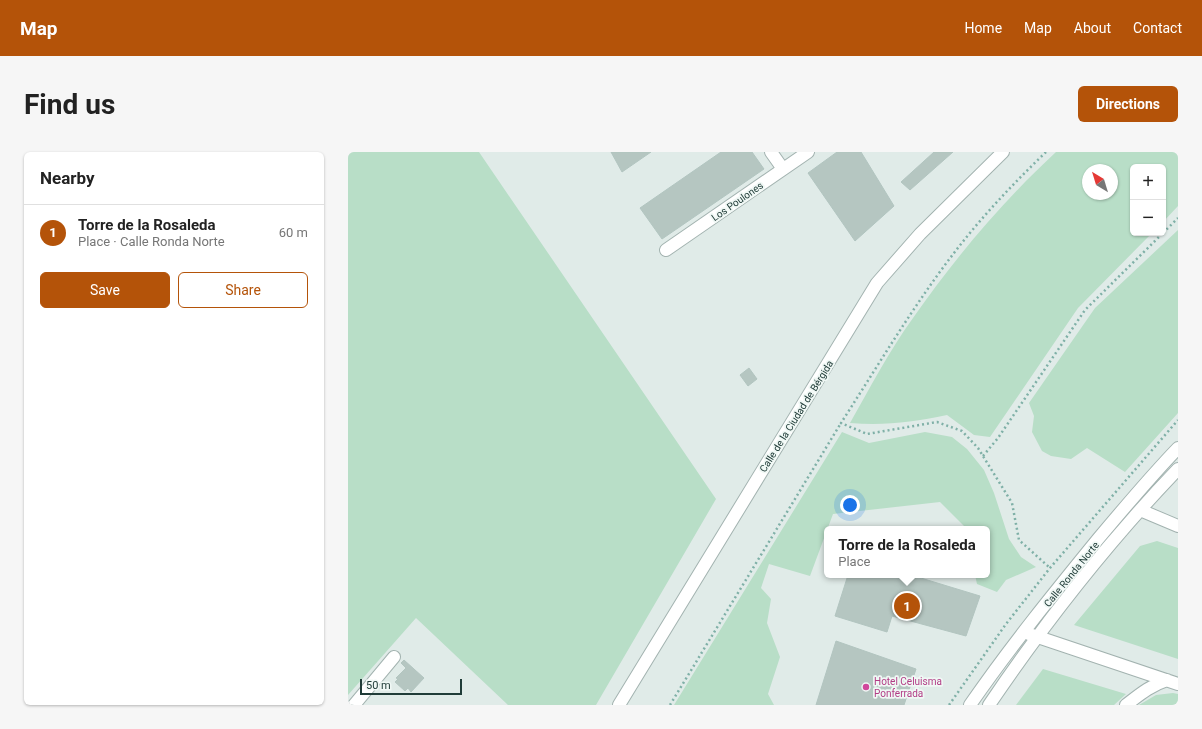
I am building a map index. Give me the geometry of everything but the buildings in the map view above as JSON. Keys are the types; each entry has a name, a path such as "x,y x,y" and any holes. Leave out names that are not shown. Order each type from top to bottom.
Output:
{"street":[{"path":"771,152 783,170"},
{"name":"Los Poulones","path":"666,250 808,152"},
{"name":"Calle de la Ciudad de Bérgida","path":"619,705 877,284 920,234 1003,152"},
{"name":"Calle Ronda Norte","path":"970,705 1007,652 1156,470 1178,448"},
{"name":"Calle Ronda Norte","path":"989,705 1036,637 1082,578 1140,510 1178,469"},
{"path":"1140,510 1178,526"},
{"path":"1024,631 1036,637 1173,682"},
{"path":"354,705 394,657"},
{"path":"1126,705 1141,693 1159,683 1173,682"}],"path":[{"path":"670,705 841,423 918,304 965,240 1009,188 1046,152"},
{"path":"1166,230 1178,218"},
{"path":"983,456 998,438 1085,310 1160,236"},
{"path":"949,705 1006,624 1050,568 1178,420"},
{"path":"841,423 867,434 937,422 962,431 983,456 1012,503 1019,540 1050,568"}],"green space":[{"path":"348,152 479,152 716,499 596,705 508,705 416,618 348,695"},
{"path":"1056,152 1178,152 1178,206 1166,219 1166,164 1130,164 1130,236 1149,236 1078,308 990,437 974,435 947,415 899,423 850,423 896,343 929,296 962,252 1017,191"},
{"path":"1178,230 1178,413 1125,472 1087,448 1071,459 1051,456 1042,451 1032,432 1034,416 1029,403 1095,308"},
{"path":"842,432 869,443 925,432 952,437 967,449 984,470 994,493 1009,539 1021,557 1036,567 1006,580 997,592 977,584 976,578 990,578 990,526 964,526 940,502 833,514 829,526 824,526 824,538 810,576 769,564 761,588 771,599 767,623 780,657 768,694 774,705 674,705"},
{"path":"1157,541 1178,548 1178,659 1074,625 1140,546"},
{"path":"1043,669 1126,694 1114,705 1016,705"},
{"path":"1173,693 1178,694 1178,705 1139,705 1156,695"}],"place":[{"name":"Torre de la Rosaleda","path":"907,606"},
{"name":"Hotel Celuisma Ponferrada","path":"866,687"}]}
